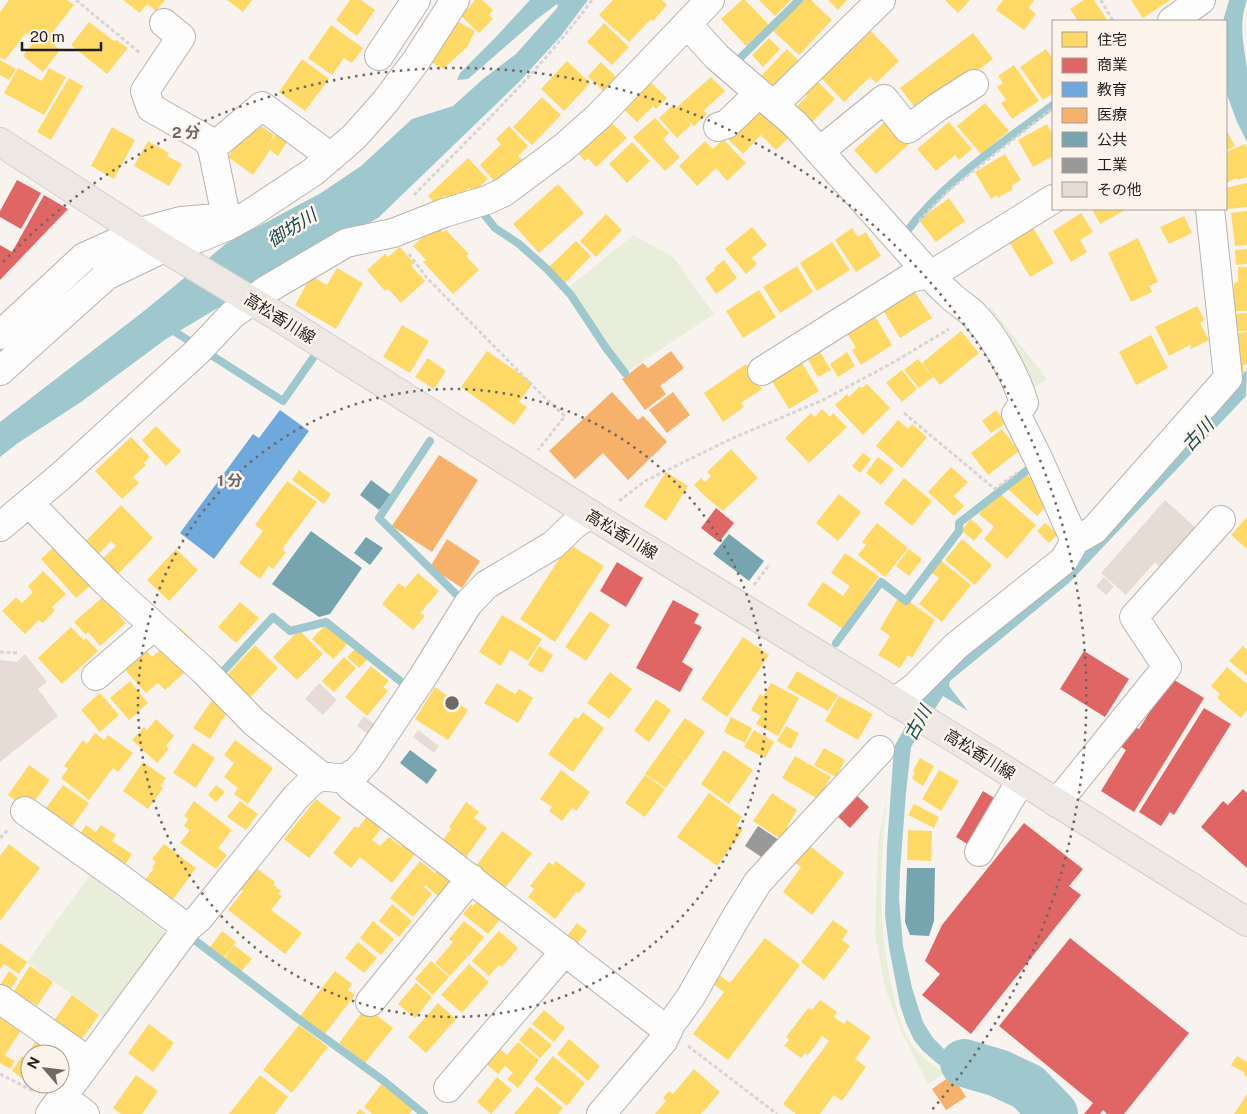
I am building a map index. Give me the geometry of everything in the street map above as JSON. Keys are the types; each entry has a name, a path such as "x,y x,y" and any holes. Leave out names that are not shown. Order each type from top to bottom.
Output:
{"main road":[{"name":"高松香川線","path":"0,142 164,248 1247,922"}],"street":[{"path":"0,371 106,276 164,248 198,238 313,172 354,137 385,102 416,61 448,10 417,0 379,56"},
{"path":"0,527 30,504 186,362 248,299 346,243 394,233 444,213 487,200 511,187 563,148 599,116 710,0"},
{"path":"718,127 727,124 766,99 881,0"},
{"path":"1173,20 1201,0"},
{"path":"164,23 181,36 145,91 151,108 206,139 212,148 234,219"},
{"path":"688,25 717,57 766,99 820,151 928,274 984,326 1001,353 1021,393 1024,403 1016,414 1038,458 1075,542"},
{"path":"820,151 884,100 908,129 974,84"},
{"path":"212,148 262,106 331,157"},
{"path":"762,371 910,278 936,272 1052,200"},
{"path":"912,712 915,687 956,646 1064,560 1075,542 1094,530 1228,378 1210,210"},
{"path":"0,335 84,257 140,232 181,221 234,219"},
{"path":"30,504 108,584 203,670 254,722 350,787 668,1031"},
{"path":"85,1114 57,1105 187,928 199,918 296,797 311,782 357,771 367,760 424,675 468,604 486,585 553,545 569,529 590,514"},
{"path":"1057,803 1167,667 1134,617 1221,520"},
{"path":"96,676 154,626"},
{"path":"601,1114 663,1041 671,1024 690,998 758,882 880,750"},
{"path":"979,852 1021,780"},
{"path":"25,811 122,879 187,928"},
{"path":"370,1002 471,878"},
{"path":"448,1088 565,951"},
{"path":"0,999 88,1061"}],"path":[{"path":"76,0 159,69"},
{"path":"413,195 522,85 563,39 592,0"},
{"path":"1102,0 1112,20"},
{"path":"901,243 922,216 948,191 1052,109"},
{"path":"394,233 426,276 542,395 566,416 522,470"},
{"path":"590,514 611,507 645,481 732,438 824,400 894,362 973,314"},
{"path":"904,413 994,489 1038,458"},
{"path":"0,652 17,653"},
{"path":"668,1031 778,1114"},
{"path":"0,1074 57,1105"}],"green space":[{"path":"633,235 673,257 714,314 627,372 567,289"},
{"path":"991,307 1047,379 1025,392 979,314"},
{"path":"887,796 881,895 884,944 893,993 905,1031 918,1052 945,1073 928,1084 903,1035 885,988 875,934 878,842"},
{"path":"90,875 163,930 165,948 110,1022 27,962"}],"water":[{"name":"御坊川","path":"530,0 588,0 560,37 519,82 378,218 271,276 166,339 81,402 0,457 0,422 144,311 227,243 321,193 361,166 412,119 453,106 483,79 516,54 558,7 557,4 468,79 457,80 460,73"},
{"path":"1229,0 1247,0 1242,26 1247,69 1247,142 1227,95 1227,20 1223,20"},
{"path":"1247,370 1246,396 1070,582 950,681 949,686 968,711 943,696 911,747 899,899 903,946 912,988 923,1022 933,1038 944,1049 961,1058 1014,1077 1037,1095 1056,1114 1033,1114 1009,1092 960,1076 938,1064 914,1040 906,1023 900,1005 885,915 887,846 894,747 926,690"}],"building: 住宅":[{"path":"9,0 67,0 74,5 52,33 56,36 51,42 60,50 43,72 23,56 35,40 26,33 5,60 0,57 0,12"},
{"path":"123,0 165,0 156,11 147,4 140,13"},
{"path":"227,0 252,0 243,12"},
{"path":"350,0 361,0 375,10 357,36 336,20"},
{"path":"475,0 482,0 493,10 489,15 493,19 479,33 461,16"},
{"path":"613,0 662,0 667,5 653,21 651,19 629,42 599,15"},
{"path":"742,0 745,0 769,25 746,46 721,19"},
{"path":"759,0 791,0 775,16"},
{"path":"801,0 811,0 832,20 799,55 772,30"},
{"path":"828,0 847,0 838,10"},
{"path":"945,0 970,0 958,13"},
{"path":"1003,0 1034,0 1029,8 1036,14 1024,30 996,10"},
{"path":"1084,0 1094,0 1107,20 1077,20 1070,9"},
{"path":"1131,0 1170,0 1143,18"},
{"path":"455,20 475,31 467,47 443,69 431,62"},
{"path":"89,22 114,41 116,40 128,48 107,74 71,45"},
{"path":"604,23 629,47 612,65 587,42"},
{"path":"331,25 363,48 352,63 344,58 332,75 308,58"},
{"path":"871,31 899,61 876,83 870,77 844,102 821,78"},
{"path":"973,33 993,59 920,114 900,88"},
{"path":"769,38 780,49 763,67 752,55"},
{"path":"787,49 799,61 773,88 761,76"},
{"path":"1046,49 1052,58 1052,94 1043,100 1020,67"},
{"path":"302,59 329,79 305,111 279,92"},
{"path":"0,60 16,69 9,80 0,75"},
{"path":"567,61 590,83 564,111 541,89"},
{"path":"601,62 616,77 603,91 588,76"},
{"path":"1014,65 1039,101 1012,119 1001,103 1006,100 997,87 1003,83 998,76"},
{"path":"18,68 42,81 49,68 66,77 44,115 4,93"},
{"path":"711,77 725,91 704,110 707,114 694,126 683,116 691,125 677,138 659,118 673,105 676,108"},
{"path":"69,78 83,86 51,140 37,132"},
{"path":"648,80 667,98 656,109 653,106 637,122 622,108"},
{"path":"816,80 835,99 812,122 796,107 807,96 804,92"},
{"path":"542,97 561,115 532,145 513,127"},
{"path":"985,103 1009,131 981,154 957,126"},
{"path":"759,104 790,136 776,150 761,135 743,154 726,137"},
{"path":"655,118 669,133 663,139 680,157 665,171 633,137"},
{"path":"609,120 627,138 596,167 588,158 585,161 576,151"},
{"path":"887,120 909,144 876,174 854,150"},
{"path":"254,121 274,135 266,148 276,134 287,142 278,156 270,150 253,175 228,157"},
{"path":"949,122 972,149 959,160 955,155 936,171 917,149"},
{"path":"1047,124 1052,134 1052,157 1033,167 1018,140"},
{"path":"509,126 528,146 518,156 523,161 512,171 510,168 495,182 480,165 501,144 496,139"},
{"path":"112,127 135,140 114,179 91,166"},
{"path":"1227,131 1235,146 1227,150"},
{"path":"723,139 746,163 727,181 716,168 697,186 679,166 705,141 713,149"},
{"path":"148,141 169,153 167,156 182,164 169,186 134,166"},
{"path":"632,142 650,161 627,183 609,164"},
{"path":"1245,144 1247,148 1247,177 1238,180 1237,178 1227,183 1227,152"},
{"path":"1005,154 1021,180 1011,186 1013,189 998,198 997,195 991,199 975,172"},
{"path":"468,158 488,179 474,192 469,188 461,195 458,192 449,201 444,196 436,204 428,196"},
{"path":"1247,183 1247,207 1227,209 1227,188"},
{"path":"558,184 584,213 539,253 513,224"},
{"path":"949,198 965,221 936,242 919,220"},
{"path":"1093,210 1125,210 1100,224"},
{"path":"1247,211 1247,245 1235,246 1231,213"},
{"path":"1081,213 1093,232 1080,240 1087,252 1071,262 1053,231"},
{"path":"606,214 622,230 596,257 580,241"},
{"path":"1184,216 1192,233 1169,244 1160,227"},
{"path":"436,224 443,232 446,230 469,254 466,256 479,270 453,294 423,262 426,260 413,246"},
{"path":"1032,226 1054,263 1030,277 1008,240"},
{"path":"752,227 767,245 752,258 757,264 746,274 725,249"},
{"path":"852,228 858,237 866,232 881,256 856,272 835,240"},
{"path":"1138,238 1158,282 1149,286 1152,292 1131,302 1108,253"},
{"path":"576,241 591,256 565,283 549,267"},
{"path":"832,242 850,270 817,291 800,263"},
{"path":"400,247 414,263 411,266 425,281 401,303 388,289 385,291 367,270 385,254 388,257"},
{"path":"1247,249 1247,264 1236,265 1235,250"},
{"path":"724,260 737,278 716,294 705,278"},
{"path":"797,266 813,292 780,313 763,287"},
{"path":"1238,267 1247,267 1247,311 1234,311 1234,283 1238,282"},
{"path":"337,268 363,283 336,329 295,305 311,276 327,285"},
{"path":"759,290 776,317 743,338 726,311"},
{"path":"914,291 932,318 900,338 883,310"},
{"path":"1197,306 1205,320 1200,323 1209,340 1191,349 1190,345 1169,356 1155,327"},
{"path":"1247,313 1247,331 1232,332 1232,314"},
{"path":"875,316 892,345 861,365 852,350 856,348 847,333"},
{"path":"402,325 429,341 410,373 383,357"},
{"path":"961,331 979,353 940,385 922,363"},
{"path":"1247,332 1247,364 1243,365 1244,373 1234,374 1231,334"},
{"path":"1151,335 1168,368 1136,385 1119,352"},
{"path":"487,351 533,383 519,402 527,407 514,425 461,387"},
{"path":"820,352 831,370 818,377 808,360"},
{"path":"847,352 855,366 838,377 830,364"},
{"path":"428,358 446,371 434,389 415,377"},
{"path":"918,359 933,377 919,388 904,370"},
{"path":"800,360 819,391 789,409 770,378"},
{"path":"746,364 762,389 741,403 744,407 723,422 704,393"},
{"path":"902,370 917,389 902,402 886,383"},
{"path":"867,384 890,408 863,435 835,405 847,394 849,397 860,386 862,388"},
{"path":"822,409 830,417 833,413 847,427 809,463 785,438 811,413 815,417"},
{"path":"996,410 1006,423 991,433 982,421"},
{"path":"898,420 908,429 912,424 927,437 902,468 876,446"},
{"path":"156,426 181,451 166,466 142,440"},
{"path":"1002,429 1019,451 988,475 971,453"},
{"path":"131,437 150,457 144,463 146,465 133,477 139,483 122,499 95,471"},
{"path":"731,449 758,478 723,511 694,485 701,478 705,482 711,476 707,472"},
{"path":"863,453 871,459 860,473 852,466"},
{"path":"878,457 894,469 881,485 866,473"},
{"path":"951,467 968,482 954,496 964,506 954,516 928,492"},
{"path":"299,470 331,494 324,504 292,480"},
{"path":"666,472 688,486 666,521 644,506"},
{"path":"1024,472 1053,499 1037,516 1008,489"},
{"path":"904,478 932,501 912,526 884,503"},
{"path":"287,481 317,502 282,549 286,552 273,569 269,566 260,579 239,563 263,531 255,525"},
{"path":"998,492 1036,525 1007,559 984,539 994,527 979,514"},
{"path":"839,494 861,512 838,541 816,523"},
{"path":"121,505 153,538 118,574 102,559 116,546 111,541 92,561 79,548"},
{"path":"1247,517 1247,549 1231,535"},
{"path":"971,519 983,530 974,541 961,530"},
{"path":"877,523 908,548 885,577 858,555 866,545 862,542"},
{"path":"1045,523 1058,534 1049,543 1037,531"},
{"path":"962,539 992,565 975,585 945,560"},
{"path":"569,544 604,566 555,642 520,619"},
{"path":"56,545 91,585 76,598 41,559"},
{"path":"176,549 198,570 169,601 147,580"},
{"path":"909,549 922,559 909,576 896,566"},
{"path":"845,553 879,576 843,629 807,605 823,582 843,596 850,586 831,573"},
{"path":"939,559 971,585 942,622 919,604 939,578 929,571"},
{"path":"43,571 66,594 52,607 55,610 43,623 39,620 25,634 2,611 16,597 22,603 33,592 28,586"},
{"path":"418,573 439,591 420,613 425,616 413,630 382,604 399,583 405,588"},
{"path":"900,595 935,620 912,658 908,655 900,668 878,655 890,636 880,629"},
{"path":"103,597 126,623 100,646 88,632 86,635 74,622"},
{"path":"240,602 259,618 236,643 218,627"},
{"path":"590,611 610,625 586,661 565,647"},
{"path":"502,615 542,639 528,661 510,650 501,666 479,652"},
{"path":"328,622 349,642 333,659 312,639"},
{"path":"71,627 84,640 86,638 98,651 62,684 38,658"},
{"path":"180,628 195,642 188,649 174,634"},
{"path":"299,630 323,654 297,680 273,657"},
{"path":"743,637 769,655 727,717 701,699"},
{"path":"255,645 278,668 245,703 222,680"},
{"path":"539,646 553,655 542,673 528,665"},
{"path":"1243,646 1247,650 1247,676 1229,661"},
{"path":"164,647 186,671 165,690 158,683 146,693 125,670 138,659 135,656 144,648 152,657"},
{"path":"356,648 368,659 359,668 347,657"},
{"path":"344,657 356,668 334,692 322,681"},
{"path":"371,666 389,681 383,687 388,691 367,716 345,697"},
{"path":"1227,667 1247,684 1247,710 1241,718 1217,698 1220,694 1211,686"},
{"path":"797,671 838,695 828,711 787,688"},
{"path":"610,672 632,689 609,719 587,703"},
{"path":"130,681 148,703 129,720 110,698"},
{"path":"497,683 515,694 519,689 533,698 518,723 484,703"},
{"path":"771,683 799,698 778,736 756,724 761,716 751,710 760,694 763,696"},
{"path":"435,687 468,710 448,740 415,719"},
{"path":"100,693 119,715 100,732 81,710"},
{"path":"839,696 873,714 858,740 825,721"},
{"path":"656,699 671,710 649,742 634,731"},
{"path":"212,700 228,711 210,739 193,728"},
{"path":"583,712 604,728 573,772 548,754 575,717 578,719"},
{"path":"731,717 752,728 745,743 724,732"},
{"path":"685,718 705,732 686,760 665,746"},
{"path":"156,719 174,736 166,746 169,749 157,763 132,740 144,727 147,730"},
{"path":"786,726 799,733 791,749 777,741"},
{"path":"754,730 774,742 765,758 744,747"},
{"path":"95,733 104,740 108,735 133,753 118,772 113,768 89,800 61,778 68,769 64,766 83,740 87,744"},
{"path":"235,740 273,768 248,804 234,794 238,788 224,777 234,763 224,755"},
{"path":"193,743 215,758 196,788 173,773"},
{"path":"665,746 685,760 666,788 645,774"},
{"path":"824,748 845,760 836,777 814,765"},
{"path":"724,750 753,770 729,804 701,784"},
{"path":"795,756 831,777 818,799 782,778"},
{"path":"920,758 934,766 923,786 912,779 915,772 913,771"},
{"path":"143,762 166,778 160,786 163,788 148,809 123,791"},
{"path":"29,765 50,780 28,810 8,795"},
{"path":"561,770 590,792 576,811 572,808 562,821 549,811 552,807 540,799"},
{"path":"939,770 959,781 941,811 922,799"},
{"path":"645,775 665,789 645,817 625,803"},
{"path":"63,785 89,803 69,831 43,812"},
{"path":"216,785 225,792 216,802 208,795"},
{"path":"709,793 742,817 736,826 743,830 717,866 677,837"},
{"path":"772,793 797,810 787,827 792,830 785,842 753,821"},
{"path":"316,799 341,818 309,858 284,839"},
{"path":"194,801 232,830 218,848 227,855 216,869 180,843 190,830 184,826 188,819 184,816"},
{"path":"240,801 258,814 246,830 227,817"},
{"path":"466,802 479,812 474,818 487,828 462,863 439,845 451,829 449,827"},
{"path":"914,804 939,817 934,828 908,815"},
{"path":"369,814 384,825 372,840 380,846 389,837 415,854 392,883 360,857 351,868 333,853 355,826 358,828"},
{"path":"86,825 96,832 101,825 116,835 112,841 132,854 122,869 76,840"},
{"path":"908,830 932,831 931,861 907,860"},
{"path":"502,831 532,853 502,892 473,870"},
{"path":"806,843 844,873 812,915 783,892 801,867 793,861"},
{"path":"9,844 40,868 0,921 0,856"},
{"path":"164,844 196,868 169,905 142,884 154,868 152,867 156,862 152,859"},
{"path":"420,861 435,873 437,871 455,886 443,900 425,885 424,887 432,894 413,917 390,898"},
{"path":"556,861 586,884 578,894 576,892 555,919 528,897 534,889 530,886 549,862 553,865"},
{"path":"255,867 275,882 273,885 281,891 278,894 282,896 271,910 302,933 285,954 228,910 243,891 239,888"},
{"path":"482,896 504,915 488,934 463,914 471,904 473,906"},
{"path":"392,904 412,921 399,937 379,921"},
{"path":"833,920 848,931 842,940 850,946 824,980 801,962"},
{"path":"373,921 394,939 381,955 360,938"},
{"path":"464,921 484,937 469,956 461,949 468,956 450,976 435,963 453,942 449,939"},
{"path":"577,923 587,931 574,948 564,940"},
{"path":"222,931 236,942 222,960 208,950"},
{"path":"499,931 518,948 502,967 499,965 489,976 472,961"},
{"path":"765,938 800,965 728,1060 693,1034 724,992 713,984 719,975 730,983"},
{"path":"358,942 377,958 364,973 345,958"},
{"path":"0,943 27,962 19,974 4,964 0,969"},
{"path":"234,945 252,959 241,972 224,959"},
{"path":"431,961 449,977 433,995 415,979"},
{"path":"469,964 489,982 462,1013 441,995"},
{"path":"30,966 53,982 37,1006 32,1002 27,1009 10,997"},
{"path":"9,971 18,978 8,993 0,985"},
{"path":"335,971 352,984 348,990 355,995 324,1035 300,1016"},
{"path":"416,983 432,997 415,1018 398,1004"},
{"path":"72,995 99,1015 79,1043 52,1023"},
{"path":"820,1000 837,1012 834,1017 844,1024 847,1020 871,1037 855,1059 866,1067 842,1101 834,1095 820,1114 796,1114 783,1104 829,1041 822,1036 808,1055 805,1053 801,1058 784,1046 789,1040 786,1037 808,1008 812,1010"},
{"path":"438,1003 456,1019 426,1053 408,1037"},
{"path":"366,1007 393,1028 365,1063 339,1043"},
{"path":"544,1010 565,1028 554,1042 532,1024"},
{"path":"0,1012 23,1027 5,1055 15,1061 10,1069 0,1063"},
{"path":"149,1024 174,1043 153,1072 128,1053"},
{"path":"299,1025 328,1047 292,1093 263,1070"},
{"path":"530,1027 552,1045 540,1058 519,1040"},
{"path":"38,1038 45,1044 34,1044"},
{"path":"569,1039 600,1066 588,1081 557,1054"},
{"path":"518,1042 539,1060 518,1088 507,1079 513,1073 505,1066 498,1074 483,1061 496,1045 507,1055"},
{"path":"553,1056 585,1083 567,1106 534,1079"},
{"path":"1237,1056 1247,1062 1247,1077 1244,1075 1245,1073 1231,1065"},
{"path":"20,1059 20,1077 12,1071"},
{"path":"694,1069 720,1092 701,1114 655,1114 666,1101 663,1098 669,1091 673,1094"},
{"path":"136,1075 158,1091 142,1114 121,1114 113,1108"},
{"path":"260,1075 288,1097 275,1114 229,1114"},
{"path":"497,1077 512,1090 491,1114 477,1102"},
{"path":"383,1082 415,1106 409,1114 372,1114 364,1107"},
{"path":"537,1086 563,1108 558,1114 514,1114"},
{"path":"1247,1094 1247,1114 1234,1114"},
{"path":"360,1109 366,1114 356,1114"}],"building: 商業":[{"path":"17,180 41,193 21,229 0,217 0,211"},
{"path":"44,195 68,209 0,280 0,245 12,252"},
{"path":"716,508 734,523 719,542 701,528"},
{"path":"617,562 643,578 626,607 600,591"},
{"path":"673,600 699,614 694,623 702,627 682,662 693,669 680,692 636,668"},
{"path":"1084,651 1129,679 1105,717 1060,689"},
{"path":"1171,678 1204,698 1134,812 1101,791 1126,750 1118,745 1131,724 1139,729"},
{"path":"1204,708 1231,724 1174,815 1170,812 1161,826 1139,812"},
{"path":"1243,789 1247,793 1247,868 1201,827 1223,801 1228,805"},
{"path":"983,791 999,801 972,847 956,837"},
{"path":"853,792 869,807 850,828 833,812"},
{"path":"1024,823 1083,869 1069,886 1081,895 971,1034 922,995 940,974 925,961 942,925"},
{"path":"1070,938 1189,1033 1124,1114 1107,1114 1103,1110 1100,1114 1084,1114 1093,1103 999,1026"}],"building: 教育":[{"path":"280,410 309,431 214,559 180,533 253,434 259,438"}],"building: 医療":[{"path":"671,351 684,368 660,386 666,394 645,410 622,379 643,363 648,368"},
{"path":"612,392 638,420 643,416 667,442 628,480 603,453 575,479 549,451"},
{"path":"673,392 690,415 667,433 649,410"},
{"path":"439,455 478,480 432,552 392,526"},
{"path":"447,539 480,561 462,588 430,567"},
{"path":"952,1075 966,1097 946,1110 932,1089"}],"building: 公共":[{"path":"371,480 391,495 379,510 360,495"},
{"path":"311,531 362,568 330,614 319,617 272,584"},
{"path":"729,534 764,561 749,581 713,554"},
{"path":"366,537 383,548 370,565 354,553"},
{"path":"410,750 437,770 427,784 400,763"},
{"path":"907,868 935,868 934,921 929,936 910,935 905,922"}],"building: 工業":[{"path":"758,826 779,840 766,860 745,846"}],"building: その他":[{"path":"1165,500 1197,529 1162,569 1155,562 1126,595 1101,573"},
{"path":"1104,577 1114,587 1106,595 1096,586"},
{"path":"25,654 47,682 38,689 58,716 0,762 0,660 17,662"},
{"path":"319,683 337,700 323,715 305,699"},
{"path":"364,716 380,728 373,738 357,726"},
{"path":"418,730 439,746 434,753 413,737"}],"waterway":[{"path":"733,65 799,0"},
{"path":"905,237 904,235 919,216 955,181 993,149 1052,106"},
{"path":"479,208 495,228 519,244 547,269 571,295 625,373"},
{"path":"169,328 283,401 313,358"},
{"path":"430,441 379,518 462,600"},
{"path":"836,643 881,582 906,601 959,531 959,523 1035,464"},
{"path":"217,678 273,617 290,631 326,622 409,688"},
{"path":"188,935 384,1081 424,1114"},
{"name":"古川","path":"964,1063 998,1073 1028,1087 1054,1114"}]}
